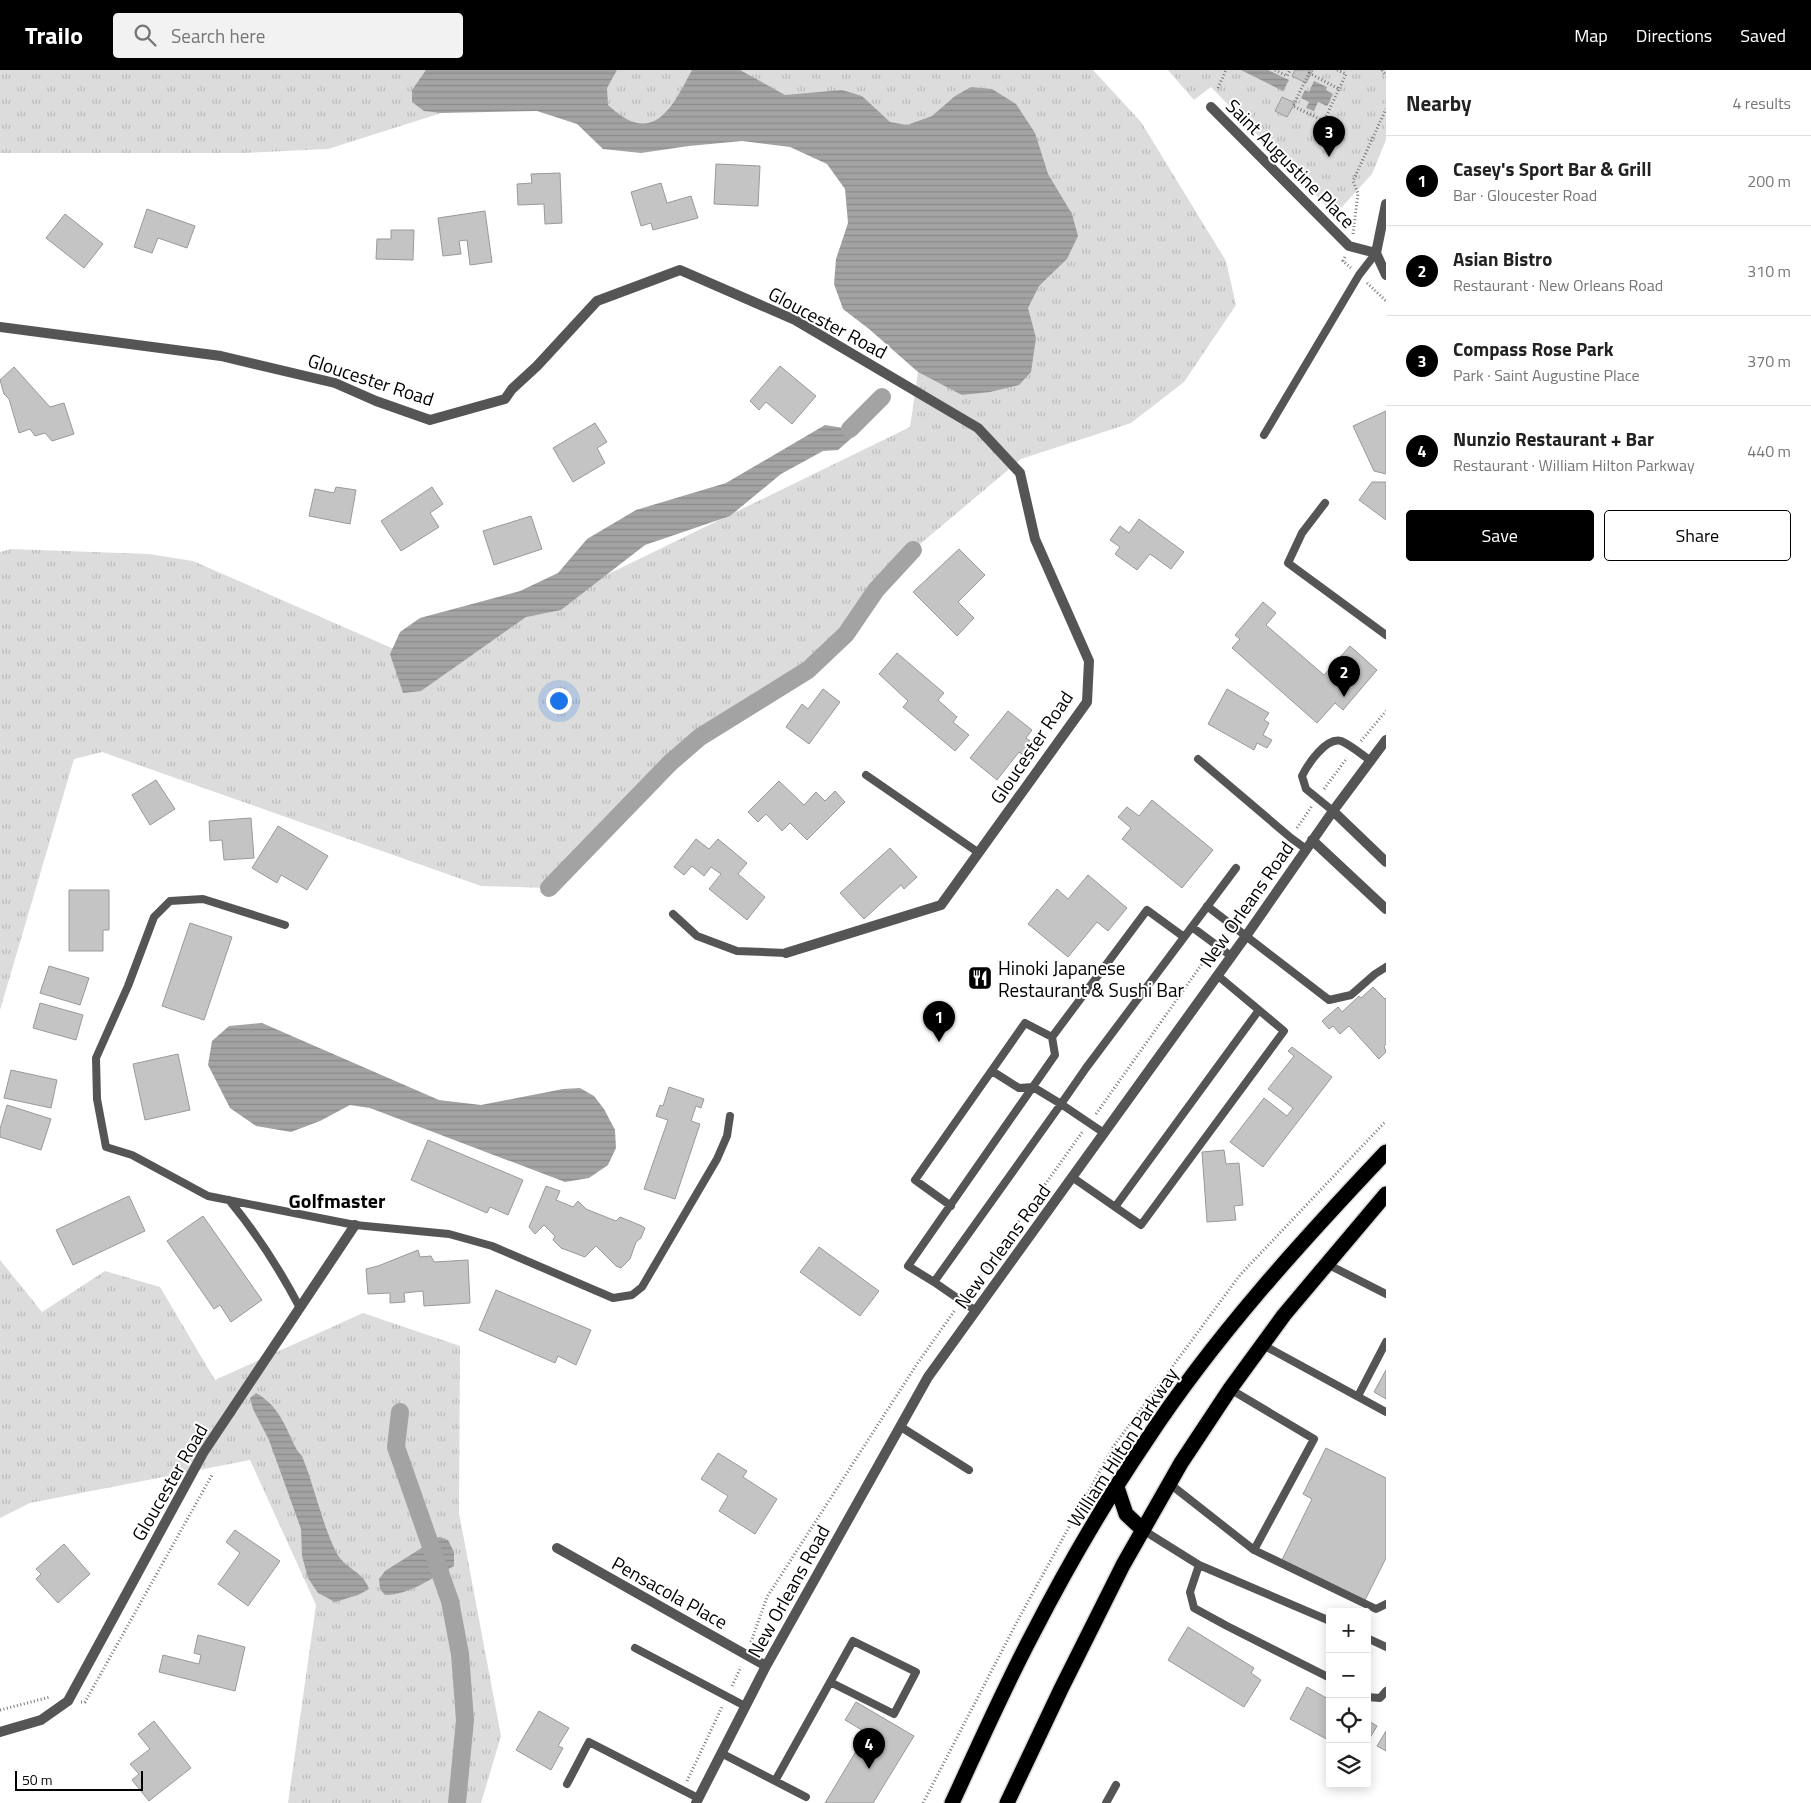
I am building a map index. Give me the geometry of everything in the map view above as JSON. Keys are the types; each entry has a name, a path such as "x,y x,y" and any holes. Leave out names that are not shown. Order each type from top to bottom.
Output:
{"highway":[{"name":"William Hilton Parkway","path":"952,1803 1031,1635 1084,1540 1151,1433 1250,1301 1314,1228 1386,1152"},
{"path":"1007,1803 1123,1565 1180,1464 1230,1389 1264,1345 1284,1315 1384,1199"},
{"path":"1117,1487 1126,1514 1143,1530"}],"street":[{"name":"Saint Augustine Place","path":"1211,107 1349,246 1376,253"},
{"path":"1386,205 1376,253 1386,275"},
{"name":"Gloucester Road","path":"0,327 220,356 335,383 376,402 430,420 505,399 512,389 537,366 597,301 680,270 795,320 978,428 1020,473 1035,539 1089,661 1087,702 941,905 786,953"},
{"name":"New Orleans Road","path":"697,1801 766,1666 928,1377 1246,936 1333,811 1386,740"},
{"path":"1333,811 1386,862"},
{"path":"1309,845 1386,908"},
{"name":"Gloucester Road","path":"0,1732 41,1720 68,1701 202,1453 355,1225"},
{"name":"Pensacola Place","path":"557,1548 766,1666"}],"lane":[{"path":"1264,435 1359,275 1376,253"},
{"path":"1325,503 1302,533 1288,563 1386,635"},
{"path":"1333,811 1306,789 1302,776 1307,766 1326,744 1334,741 1341,742 1371,761"},
{"path":"1198,759 1290,838 1309,845"},
{"path":"866,774 979,853"},
{"path":"934,1282 1086,1068 1236,868"},
{"path":"285,925 203,899 170,901 154,917 128,986 96,1058 97,1099 106,1147 132,1155 208,1196 355,1225 449,1234 492,1246 613,1298 632,1295 642,1287 717,1159 727,1136 730,1116"},
{"path":"1207,906 1329,1000 1351,995 1374,974 1386,967"},
{"path":"976,1311 908,1266 1055,1055 1052,1037 1146,910 1184,937"},
{"path":"673,914 697,936 737,951 786,953"},
{"path":"1192,927 1231,956"},
{"path":"1072,1177 1141,1225 1284,1031 1217,975"},
{"path":"1115,1207 1259,1010"},
{"path":"951,1206 914,1180 1026,1023 1052,1037"},
{"path":"992,1071 1019,1088 1033,1087 1104,1133"},
{"path":"229,1200 250,1225 278,1266 300,1308"},
{"path":"1327,1264 1386,1294"},
{"path":"1358,1396 1386,1342"},
{"path":"1264,1345 1386,1412"},
{"path":"1230,1389 1314,1439 1254,1550"},
{"path":"901,1426 969,1470"},
{"path":"1170,1484 1254,1550 1376,1609 1386,1604"},
{"path":"1143,1530 1199,1565 1326,1619"},
{"path":"1199,1565 1190,1592 1194,1608 1326,1676"},
{"path":"1371,1640 1386,1648"},
{"path":"775,1781 830,1682 853,1641 916,1672 894,1714 830,1682"},
{"path":"635,1648 746,1706"},
{"path":"1371,1697 1380,1698 1386,1691"},
{"path":"567,1784 589,1742 697,1801"},
{"path":"721,1753 806,1797"},
{"path":"1106,1803 1116,1786"}],"path":[{"path":"1218,88 1226,70"},
{"path":"1274,70 1287,76 1290,70"},
{"path":"1337,70 1346,74 1324,121 1293,106 1309,73 1339,88"},
{"path":"1382,70 1386,76"},
{"path":"1386,109 1353,181 1358,193 1355,230 1343,260 1386,301"}],"green space":[{"path":"0,70 1093,70 1141,122 1226,261 1236,305 1184,382 1131,423 1021,459 913,550 876,590 846,634 808,670 700,737 670,763 549,888 481,886 102,752 74,759 0,1010 0,552 11,549 149,554 193,561 426,663 910,427 918,372 851,128 628,143 552,78 328,149 243,153 0,153"},
{"path":"1168,70 1386,70 1386,140 1372,174 1340,209 1338,218 1211,87 1194,100"},
{"path":"0,1260 42,1312 105,1271 160,1287 215,1380 363,1313 460,1346 459,1513 501,1736 481,1803 288,1803 316,1605 250,1460 30,1503 0,1518"}],"shaded area":[{"path":"426,70 617,70 607,88 608,105 624,117 637,123 649,123 659,118 677,98 692,70 740,70 785,95 842,90 862,96 890,122 907,125 932,116 955,96 971,87 992,89 1016,104 1035,133 1048,174 1072,214 1078,236 1067,259 1039,286 1028,308 1036,338 1031,372 1019,385 990,392 962,395 918,372 843,309 834,284 836,259 848,223 845,189 827,164 790,147 742,141 641,153 603,149 577,124 537,111 441,113 424,111 412,102 412,90"},
{"path":"1241,70 1268,70 1289,80 1283,91"},
{"path":"1314,81 1327,87 1326,90 1333,94 1327,106 1318,102 1314,111 1306,108 1309,102 1301,98 1305,90 1309,92"},
{"path":"825,425 850,429 854,436 838,450 823,451 781,474 730,516 645,545 561,610 526,617 421,691 403,693 390,654 400,632 420,618 520,591 558,573 587,539 636,510 726,483"},
{"path":"262,1023 439,1100 481,1105 563,1089 580,1088 594,1096 604,1109 615,1130 616,1148 608,1165 589,1178 565,1182 370,1108 350,1105 320,1121 291,1132 256,1126 230,1108 208,1065 212,1041 229,1026"},
{"path":"256,1393 268,1401 277,1412 295,1447 302,1456 336,1552 344,1562 363,1578 369,1589 358,1595 335,1602 318,1593 308,1578 302,1556 301,1529 269,1440 253,1409 250,1398"},
{"path":"439,1537 448,1540 454,1552 454,1566 412,1589 385,1595 380,1589 379,1579 385,1571"}],"building":[{"path":"1295,70 1313,70 1306,83 1292,76"},
{"path":"1282,97 1295,103 1287,117 1275,111"},
{"path":"1321,119 1336,126 1329,141 1314,134"},
{"path":"716,164 760,166 758,206 714,204"},
{"path":"560,173 562,223 545,224 544,204 518,205 517,184 532,183 531,174"},
{"path":"661,183 667,203 691,196 698,218 653,230 651,223 641,226 631,192"},
{"path":"147,209 195,226 187,248 158,238 152,253 134,247"},
{"path":"485,211 492,262 470,265 467,240 459,241 461,254 443,256 438,218"},
{"path":"65,214 103,244 84,268 46,238"},
{"path":"391,230 414,230 413,260 376,259 377,239 391,239"},
{"path":"780,366 816,396 792,424 766,402 759,410 750,401"},
{"path":"14,367 50,407 64,403 74,434 52,441 45,433 35,436 30,429 19,433 9,399 4,394 0,380"},
{"path":"1386,411 1386,474 1374,471 1353,426"},
{"path":"595,423 607,442 597,448 605,463 573,482 553,448"},
{"path":"1372,482 1386,482 1386,520 1359,500"},
{"path":"336,487 356,490 350,524 309,516 315,489 334,493"},
{"path":"432,487 443,504 430,513 439,527 401,551 381,521"},
{"path":"531,516 542,549 494,565 483,531"},
{"path":"1139,519 1184,552 1171,569 1150,554 1137,570 1115,554 1120,547 1110,540 1120,526 1129,533"},
{"path":"959,549 985,575 958,602 974,618 957,636 913,592"},
{"path":"1263,602 1276,613 1266,625 1324,675 1350,646 1377,670 1343,710 1335,703 1317,723 1232,648 1240,639 1235,635"},
{"path":"897,653 944,693 938,700 957,717 953,722 969,735 955,751 903,707 908,701 879,674"},
{"path":"823,689 840,702 809,744 786,727 802,704 808,709"},
{"path":"1227,689 1269,713 1264,720 1269,723 1263,735 1272,740 1267,748 1257,743 1254,750 1208,724"},
{"path":"1008,711 1032,730 1026,738 1036,745 1026,757 1019,752 997,780 970,758"},
{"path":"156,780 175,809 150,825 132,795"},
{"path":"779,781 804,805 816,792 825,801 835,791 845,802 807,840 790,823 782,831 766,814 758,822 748,812"},
{"path":"1152,800 1213,850 1182,888 1122,839 1131,828 1118,817 1127,807 1139,816"},
{"path":"251,818 254,858 224,860 222,840 210,841 209,821"},
{"path":"278,826 328,856 307,890 281,875 277,883 252,868"},
{"path":"696,839 709,849 718,839 747,863 738,874 765,897 747,920 709,889 721,874 711,867 704,876 692,866 684,875 674,867"},
{"path":"890,848 917,877 904,889 901,885 864,919 840,893"},
{"path":"1088,875 1127,908 1108,931 1097,922 1068,957 1028,924 1057,889 1068,899"},
{"path":"69,890 109,890 109,930 103,930 103,951 69,951"},
{"path":"190,923 232,937 204,1020 162,1006"},
{"path":"49,966 89,978 80,1005 40,993"},
{"path":"1373,987 1386,998 1386,1044 1384,1046 1386,1052 1379,1059 1349,1026 1340,1034 1333,1026 1329,1029 1322,1021 1338,1007 1342,1012 1359,996 1361,998"},
{"path":"40,1003 83,1015 76,1040 33,1028"},
{"path":"1292,1047 1332,1077 1263,1167 1230,1142 1264,1098 1287,1116 1293,1108 1268,1089 1294,1056 1288,1051"},
{"path":"178,1054 190,1110 145,1120 133,1064"},
{"path":"11,1070 57,1080 51,1108 4,1098"},
{"path":"669,1087 704,1099 701,1108 696,1106 691,1121 700,1124 675,1199 644,1189 668,1120 656,1116 660,1105 663,1106"},
{"path":"7,1105 51,1119 41,1150 0,1137 0,1129"},
{"path":"428,1140 523,1180 508,1215 490,1207 487,1213 411,1180"},
{"path":"1224,1150 1226,1164 1239,1163 1243,1205 1234,1206 1236,1220 1207,1222 1202,1152"},
{"path":"546,1186 560,1191 556,1200 573,1207 578,1201 586,1209 616,1221 620,1217 645,1228 641,1238 636,1242 630,1259 621,1268 616,1266 596,1246 585,1257 561,1248 553,1240 555,1236 544,1225 535,1234 529,1227"},
{"path":"129,1196 145,1231 73,1265 56,1230"},
{"path":"203,1216 262,1300 231,1322 220,1305 214,1309 167,1241"},
{"path":"819,1247 879,1291 860,1316 800,1272"},
{"path":"418,1250 420,1257 431,1256 434,1262 468,1260 470,1303 424,1306 423,1291 404,1293 405,1302 390,1303 390,1293 368,1294 366,1269"},
{"path":"496,1290 591,1330 576,1365 558,1356 555,1363 479,1330"},
{"path":"1386,1370 1386,1399 1374,1392"},
{"path":"1326,1448 1386,1478 1386,1558 1364,1602 1281,1562 1312,1499 1303,1494"},
{"path":"718,1453 747,1471 743,1477 777,1499 755,1534 719,1511 728,1496 701,1479"},
{"path":"235,1530 280,1561 248,1606 218,1584 240,1553 226,1542"},
{"path":"64,1544 90,1574 58,1603 36,1579 41,1574 36,1569"},
{"path":"1188,1627 1254,1668 1251,1673 1261,1680 1244,1707 1168,1660"},
{"path":"198,1635 245,1647 235,1691 159,1672 163,1655 199,1664 201,1655 194,1653"},
{"path":"1307,1687 1326,1698 1326,1739 1290,1719"},
{"path":"856,1702 914,1736 873,1803 825,1803 867,1733 845,1720"},
{"path":"539,1711 569,1728 558,1746 563,1748 551,1770 516,1750"},
{"path":"154,1721 191,1768 149,1801 132,1780 139,1774 130,1764 150,1749 138,1734"},
{"path":"1371,1722 1377,1726 1371,1736"},
{"path":"1386,1731 1386,1751 1377,1746"}],"waterway":[{"path":"850,429 882,397"},
{"path":"549,888 670,763 700,737 808,670 846,634 876,590 913,550"},
{"path":"400,1412 396,1447 450,1601 460,1654 465,1720 457,1803"}],"place":[{"name":"Compass Rose Park","path":"1329,157"},
{"name":"Asian Bistro","path":"1344,697"},
{"name":"Hinoki Japanese Restaurant & Sushi Bar","path":"980,978"},
{"name":"Casey's Sport Bar & Grill","path":"939,1042"},
{"name":"Nunzio Restaurant + Bar","path":"869,1769"}],"district":[{"name":"Golfmaster","path":"337,1200"}]}
